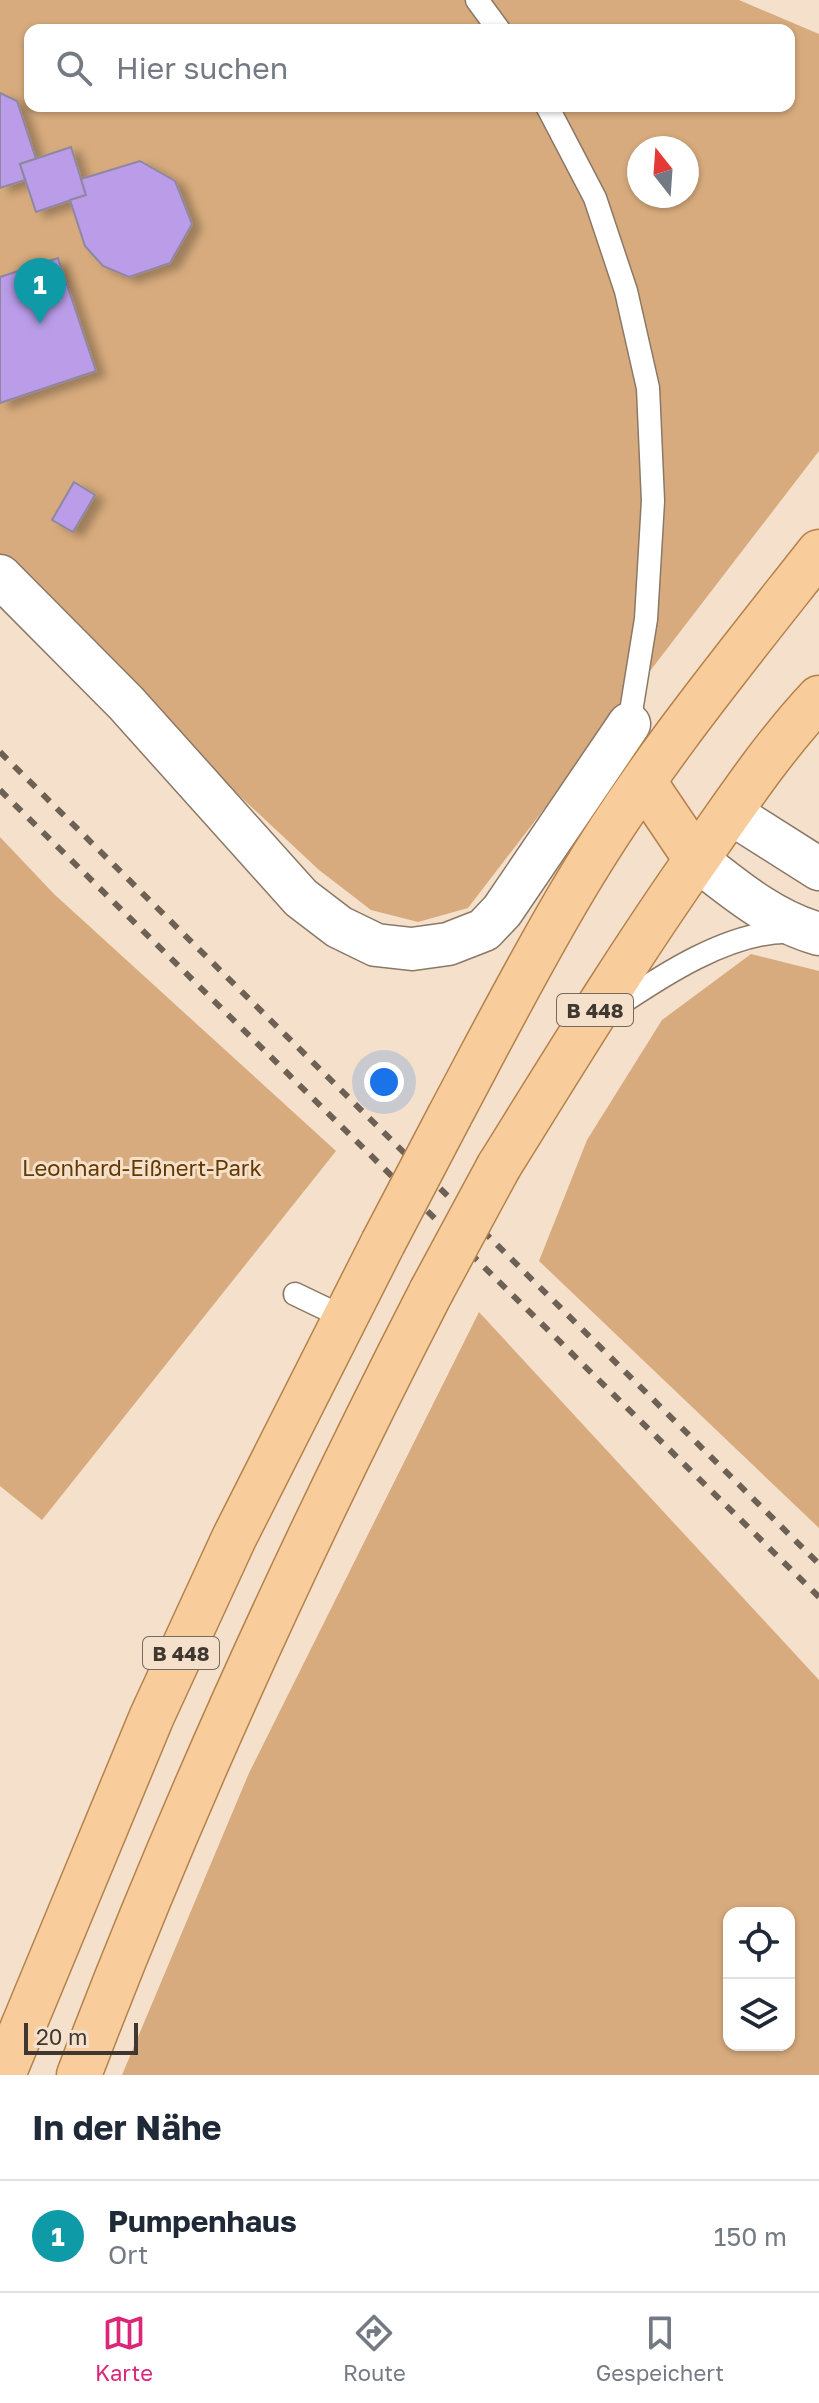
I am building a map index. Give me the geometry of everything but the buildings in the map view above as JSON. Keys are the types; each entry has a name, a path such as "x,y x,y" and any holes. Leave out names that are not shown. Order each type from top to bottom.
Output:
{"main road":[{"name":"B 448","path":"3,2075 152,1716 234,1538 450,1115 576,885 704,698 819,552"},
{"name":"B 448","path":"79,2075 151,1891 211,1750 345,1458 431,1292 499,1166 584,1028 729,812 819,698"},
{"path":"644,782 729,812"},
{"path":"644,782 696,859"}],"street":[{"path":"0,576 126,703 301,898 339,927 376,945 412,949 448,944 484,930 508,902 629,724"},
{"path":"729,812 819,869"},
{"path":"696,859 751,902 817,934"}],"lane":[{"path":"477,0 495,24"},
{"path":"550,112 595,198 626,291 648,388 653,501 646,619 629,724"},
{"path":"584,1028 648,985 720,947 754,935 778,931 817,934"},
{"path":"295,1294 345,1318"}],"green space":[{"path":"0,0 739,0 819,34 819,451 468,908 418,922 371,910 319,870 0,572"},
{"name":"Leonhard-Eißnert-Park","path":"0,837 54,894 336,1151 42,1520 0,1486"},
{"path":"751,954 819,971 819,1528 539,1261 587,1140 662,1020"},
{"path":"479,1312 819,1680 819,2075 122,2075 249,1773"}],"railway":[{"path":"0,752 819,1564"},
{"path":"0,790 819,1597"}],"place":[{"name":"Pumpenhaus","path":"40,324"}]}
